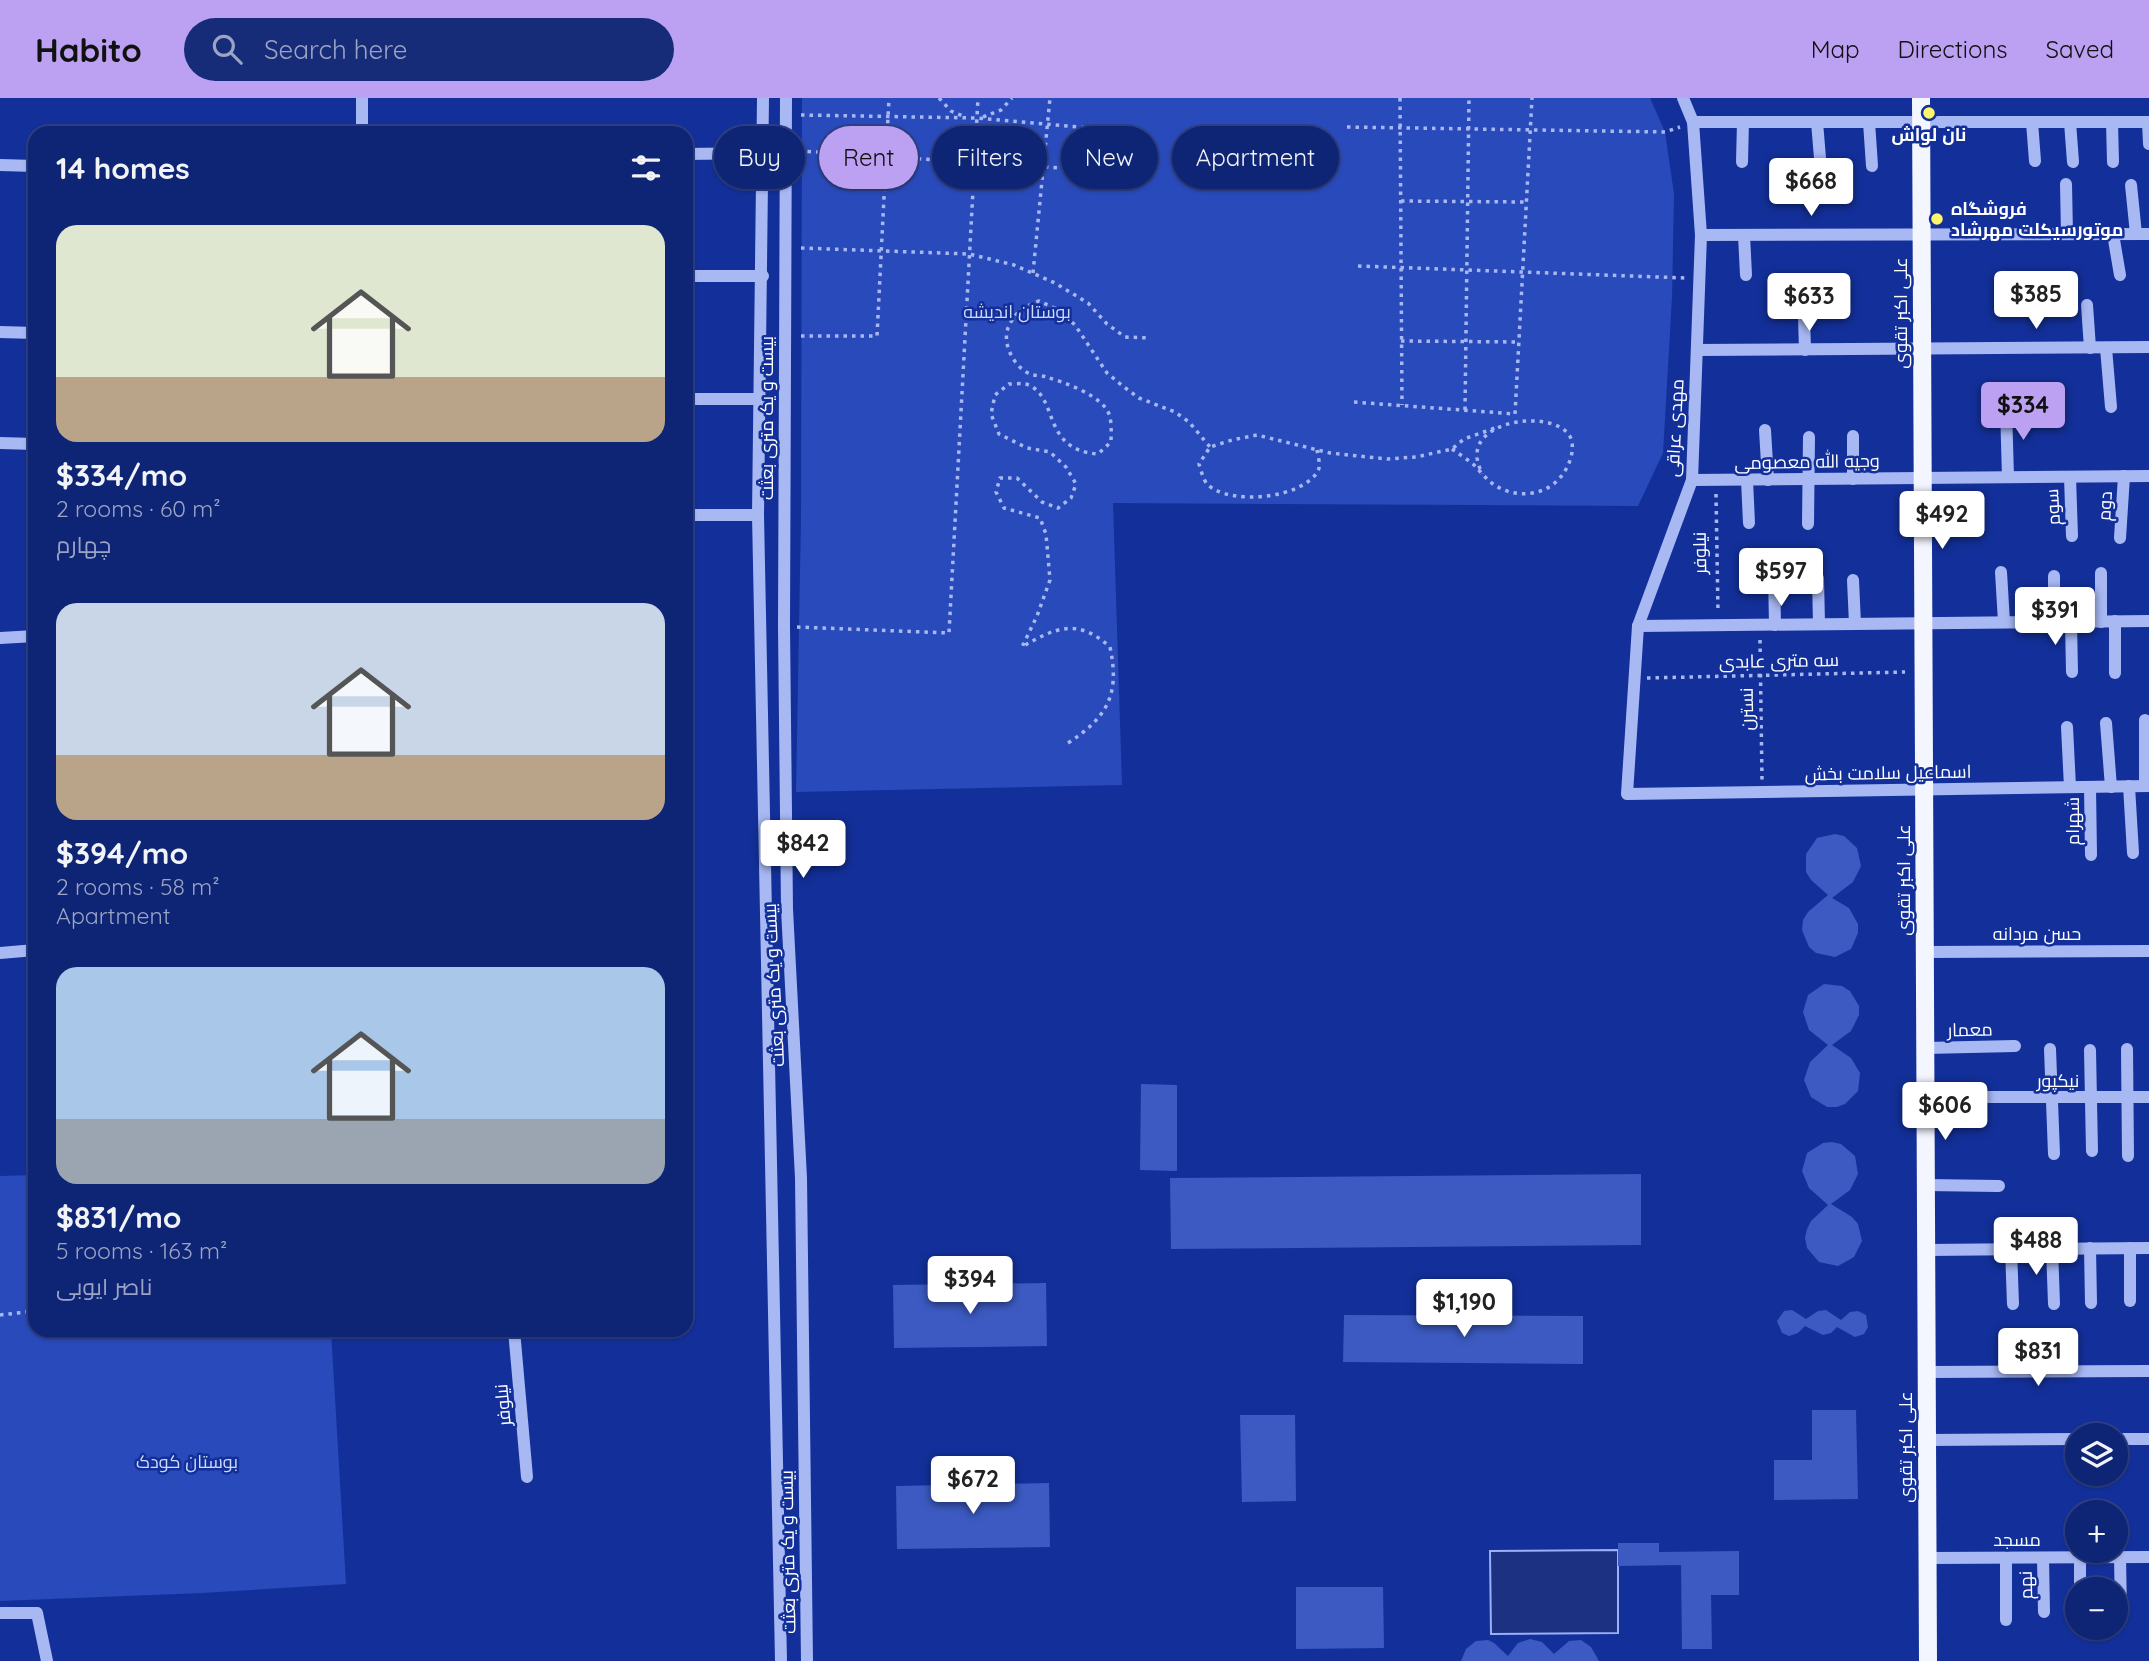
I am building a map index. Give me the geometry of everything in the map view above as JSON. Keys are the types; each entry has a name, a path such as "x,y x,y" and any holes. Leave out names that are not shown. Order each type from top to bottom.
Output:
{"main road":[{"name":"علی اکبر تقوی","path":"1921,98 1928,1661"}],"street":[{"path":"362,98 362,126"},
{"name":"بیست و یک متری بعثت","path":"763,98 763,126"},
{"name":"بیست و یک متری بعثت","path":"786,98 786,126"},
{"name":"مهدی عراقی","path":"1627,794 1638,626 1692,480 1701,235 1693,122 1683,98"},
{"path":"1693,122 2148,122 2149,144"},
{"path":"1742,162 1743,122"},
{"path":"1816,122 1820,158"},
{"path":"1869,122 1871,166"},
{"path":"2032,122 2035,161"},
{"path":"2070,122 2073,162"},
{"path":"2112,122 2113,162"},
{"path":"693,154 714,154"},
{"path":"0,165 28,166"},
{"path":"2066,184 2067,234"},
{"path":"1701,235 2142,234 2131,184"},
{"name":"بیست و یک متری بعثت","path":"763,189 758,515 781,1661"},
{"name":"بیست و یک متری بعثت","path":"786,189 784,626 787,909 801,1178 807,1661"},
{"path":"2113,234 2120,275"},
{"path":"1744,235 1746,275"},
{"path":"693,276 762,276"},
{"path":"2087,305 2090,348"},
{"path":"1804,316 1805,350"},
{"path":"0,332 28,333"},
{"path":"1697,350 2149,347"},
{"path":"2106,348 2111,407"},
{"path":"693,399 761,400"},
{"path":"2006,408 2008,478"},
{"path":"1765,430 1768,480"},
{"path":"1853,436 1853,479"},
{"path":"1808,437 1808,524"},
{"path":"0,443 28,444"},
{"name":"دوم","path":"2120,538 2124,476"},
{"name":"وجیه الله معصومی","path":"1692,480 2149,476"},
{"name":"سوم","path":"2070,477 2072,536"},
{"path":"1746,480 1749,523"},
{"path":"693,514 758,515"},
{"path":"2001,572 2004,622"},
{"path":"2101,573 2101,622"},
{"path":"1774,574 1776,625"},
{"path":"2054,576 2054,622"},
{"path":"1818,578 1819,624"},
{"path":"1853,580 1855,624"},
{"path":"2115,621 2115,673"},
{"path":"1638,626 2149,621"},
{"path":"2071,622 2073,672"},
{"path":"0,638 28,636"},
{"path":"2145,720 2147,786"},
{"path":"2106,723 2111,787"},
{"path":"2067,727 2070,788"},
{"path":"2129,786 2133,853"},
{"name":"اسماعیل سلامت بخش","path":"1627,794 2147,786"},
{"name":"شهرام","path":"2090,787 2091,855"},
{"path":"0,953 28,951"},
{"name":"حسن مردانه","path":"1925,952 2149,951"},
{"name":"معمار","path":"1926,1048 2015,1046"},
{"path":"2050,1049 2054,1154"},
{"path":"2127,1049 2128,1156"},
{"path":"2090,1050 2092,1151"},
{"name":"نیکپور","path":"1926,1097 2149,1097"},
{"path":"1926,1185 1999,1186"},
{"path":"2052,1248 2054,1304"},
{"path":"2090,1248 2091,1303"},
{"path":"2130,1248 2130,1301"},
{"path":"1926,1250 2149,1248"},
{"path":"2011,1249 2013,1304"},
{"name":"نیلوفر","path":"515,1337 527,1477"},
{"path":"1927,1372 2149,1371"},
{"path":"2128,1439 2149,1438"},
{"path":"1927,1440 2065,1439"},
{"name":"مسجد","path":"2128,1557 2149,1556"},
{"name":"مسجد","path":"1928,1558 2065,1557"},
{"path":"2006,1558 2006,1620"},
{"name":"نهم","path":"2043,1558 2044,1612"},
{"path":"0,1613 37,1613 47,1661"}],"path":[{"path":"888,126 889,98"},
{"path":"939,98 951,111 963,117 1069,126"},
{"path":"977,126 978,98"},
{"path":"802,115 977,118 990,116 1001,110 1012,98"},
{"path":"1047,132 1050,98"},
{"path":"1400,98 1402,405"},
{"path":"1465,410 1469,98"},
{"path":"1354,402 1515,414 1532,98"},
{"path":"1347,127 1665,132 1693,122"},
{"path":"802,336 877,336 886,189"},
{"path":"784,626 949,633 973,189"},
{"path":"1033,273 1041,189"},
{"path":"1401,201 1527,202"},
{"path":"801,248 969,254 1014,265 1055,283 1088,303 1107,324 1125,337 1149,338"},
{"path":"1358,266 1700,279"},
{"path":"1068,743 1090,729 1107,705 1113,690 1114,677 1110,646 1096,634 1080,628 1056,629 1022,647 1050,580 1046,534 1040,518 1004,508 996,492 1000,478 1017,478 1042,502 1058,508 1071,498 1076,484 1066,467 1050,452 1027,448 999,434 991,414 995,395 1009,384 1026,384 1040,394 1055,429 1067,444 1084,453 1098,454 1111,442 1112,422 1105,407 1088,395 1056,380 1029,373 1017,363 1009,354 1005,336 1012,319 1022,307 1039,301 1059,310 1075,325 1107,373 1139,398 1182,417 1210,447"},
{"path":"1401,341 1519,342"},
{"path":"1317,450 1320,462 1318,471 1306,482 1289,491 1272,495 1223,494 1206,483 1199,464 1210,447 1257,435 1317,450 1387,459 1416,457 1452,449 1464,439 1515,421 1551,423 1566,431 1572,440 1571,459 1563,475 1550,488 1534,494 1515,493 1494,485 1452,449"},
{"path":"1482,474 1477,456 1481,440 1495,428"},
{"name":"نیلوفر","path":"1716,480 1718,625"},
{"name":"نسترن","path":"1759,625 1763,792"},
{"name":"سه متری عابدی","path":"1635,678 1924,672"},
{"path":"0,1315 28,1312"}],"green space":[{"name":"بوستان اندیشه","path":"802,98 1650,98 1665,132 1674,194 1672,297 1663,453 1638,506 1113,503 1122,785 796,792 801,519 802,189 805,189 805,126 802,126"},
{"name":"بوستان کودک","path":"28,1175 28,1337 331,1337 346,1584 0,1601 0,1176"}],"shaded area":[{"path":"1618,1550 1618,1633 1491,1634 1490,1551"}],"building":[{"path":"1835,834 1844,836 1857,848 1861,866 1853,882 1832,898 1849,908 1858,924 1858,933 1851,949 1835,957 1816,953 1809,947 1802,930 1803,920 1808,912 1828,895 1806,872 1806,854 1817,838"},
{"path":"1824,984 1842,986 1850,991 1859,1006 1859,1015 1851,1031 1832,1045 1851,1058 1860,1073 1858,1091 1845,1104 1837,1107 1827,1107 1811,1097 1804,1080 1810,1062 1828,1045 1809,1030 1803,1012 1808,995"},
{"path":"1141,1084 1177,1085 1177,1171 1140,1170"},
{"path":"1823,1143 1841,1144 1855,1156 1858,1174 1850,1190 1831,1204 1858,1224 1862,1241 1854,1257 1838,1266 1819,1262 1807,1248 1805,1238 1811,1221 1828,1205 1809,1188 1802,1171 1807,1153"},
{"path":"1641,1174 1641,1245 1171,1249 1170,1178"},
{"path":"1046,1283 1047,1346 894,1348 893,1285"},
{"path":"1792,1310 1806,1319 1818,1311 1826,1310 1841,1320 1850,1312 1858,1311 1866,1315 1868,1327 1864,1334 1855,1337 1837,1327 1831,1333 1823,1335 1805,1326 1798,1333 1789,1336 1782,1333 1777,1321 1784,1311"},
{"path":"1344,1315 1583,1316 1583,1364 1343,1362"},
{"path":"1812,1410 1856,1410 1858,1499 1774,1500 1774,1460 1812,1460"},
{"path":"1240,1415 1295,1415 1296,1501 1242,1502"},
{"path":"1049,1483 1050,1547 897,1549 896,1486"},
{"path":"1618,1543 1659,1543 1659,1552 1739,1551 1739,1595 1711,1595 1712,1649 1682,1649 1681,1565 1618,1566"},
{"path":"1296,1587 1383,1587 1384,1648 1296,1649"},
{"path":"1530,1639 1542,1642 1554,1654 1569,1641 1581,1640 1591,1647 1599,1661 1461,1661 1466,1649 1476,1641 1488,1640 1508,1656 1518,1643"}],"place":[{"name":"نان لواش","path":"1929,113"},
{"name":"فروشگاه موتورسیکلت مهرشاد","path":"1937,219"}]}
